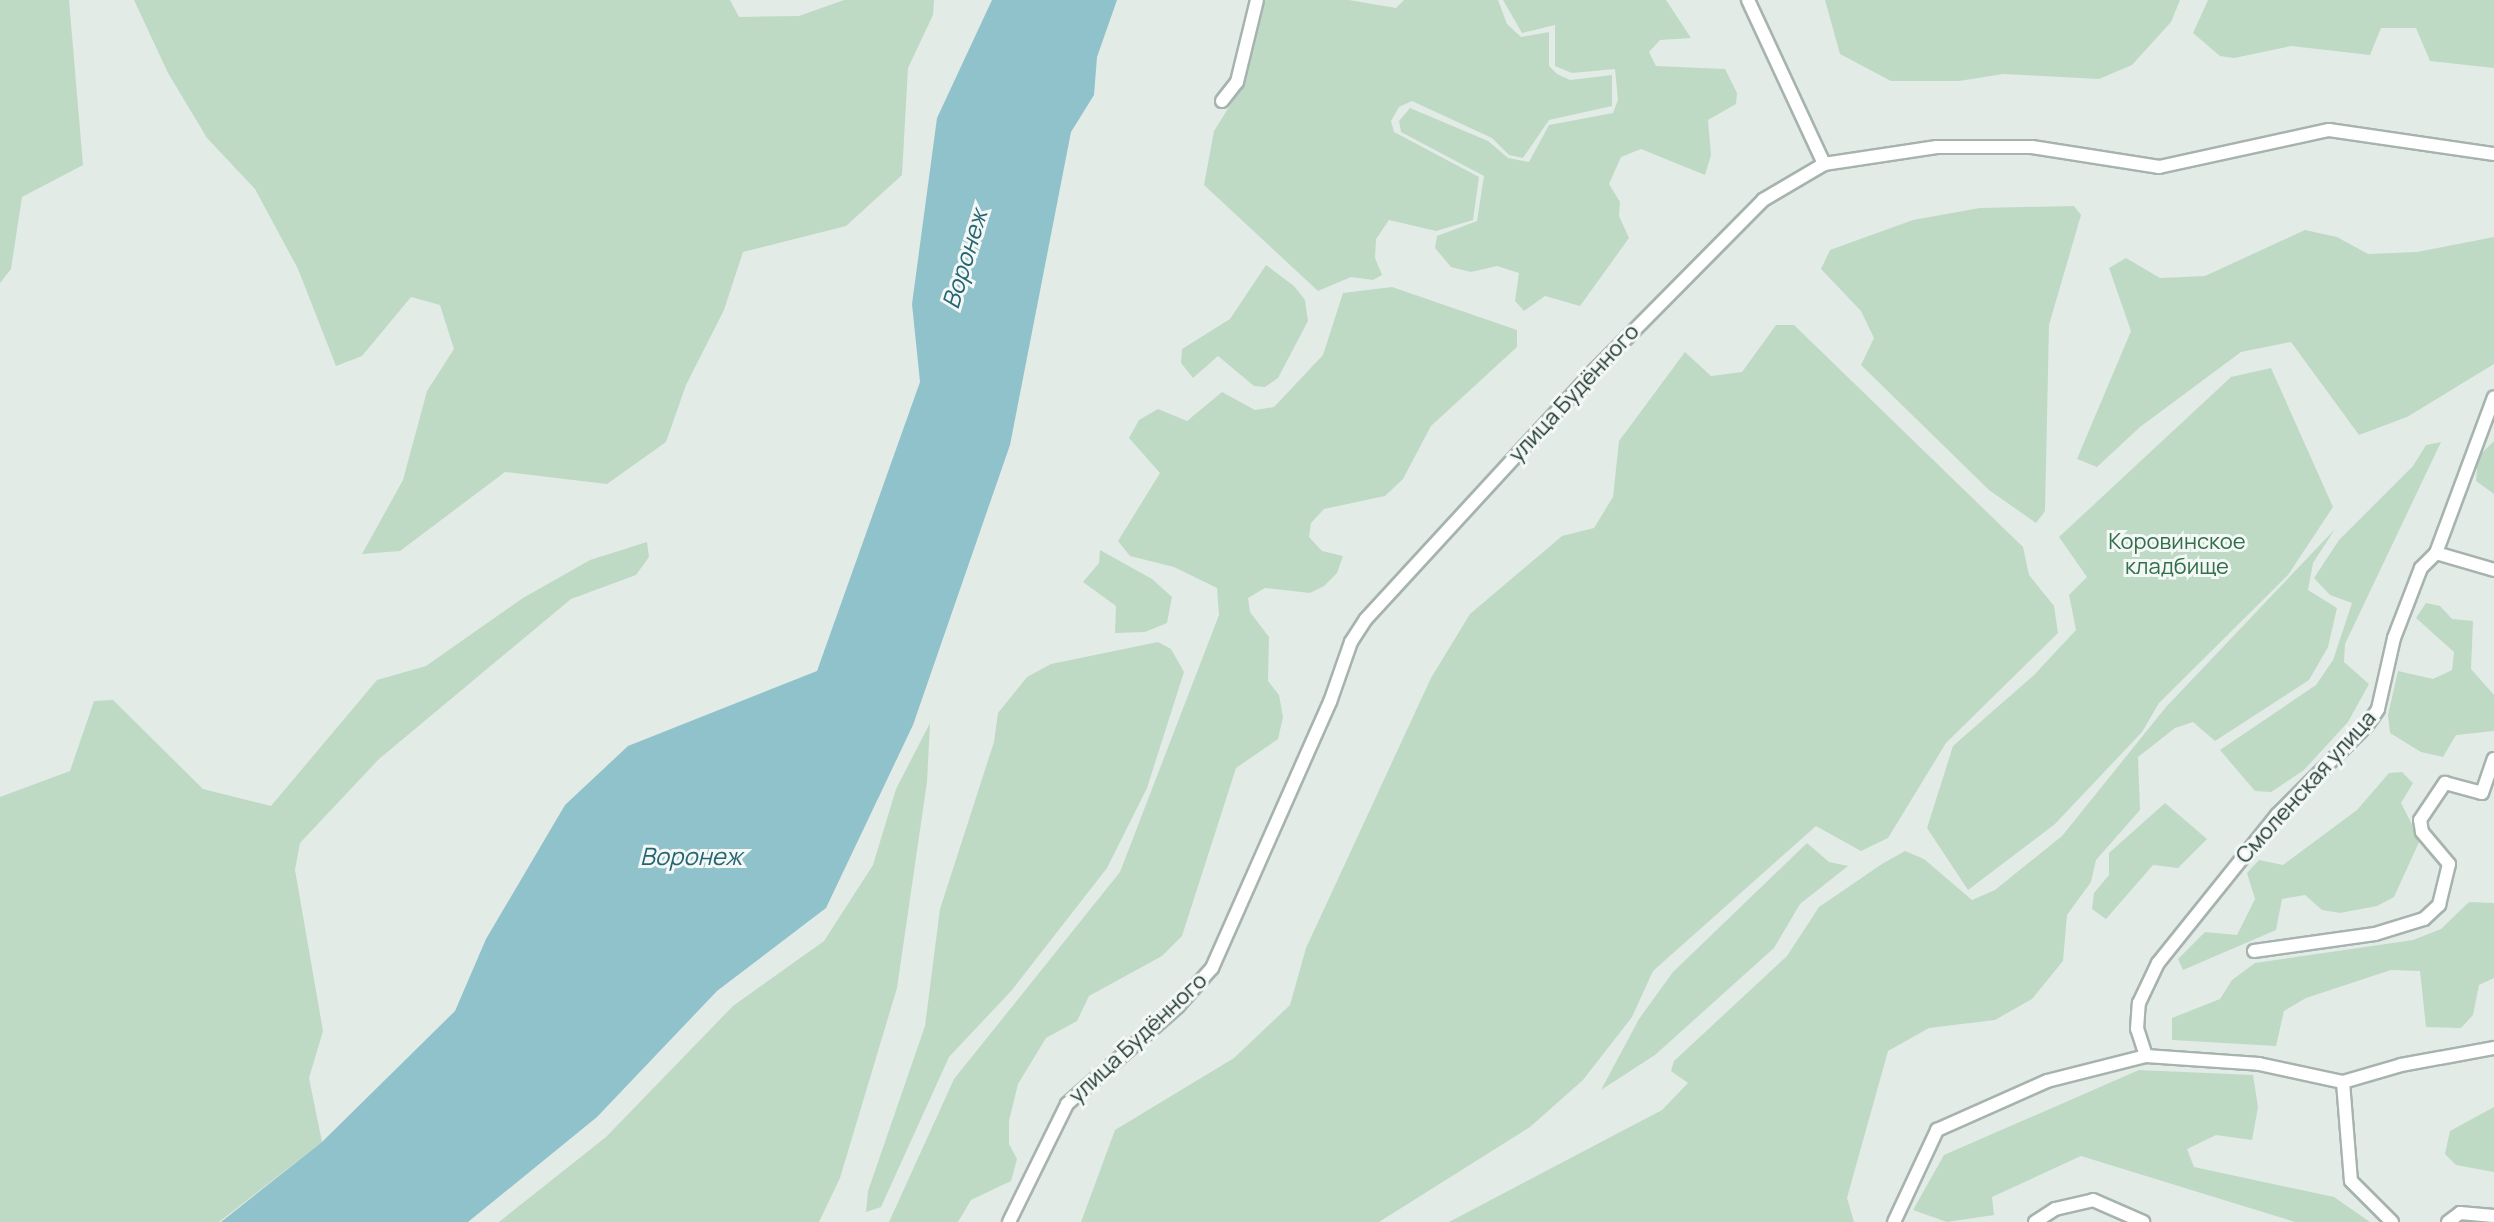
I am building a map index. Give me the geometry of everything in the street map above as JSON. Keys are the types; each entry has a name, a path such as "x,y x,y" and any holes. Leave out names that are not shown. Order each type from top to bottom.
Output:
{"street":[{"path":"1222,101 1237,82 1257,0"},
{"path":"1748,0 1824,164"},
{"name":"улица Будённого","path":"1009,1222 1067,1104 1178,1006 1212,968 1325,715 1351,642 1383,597 1727,231 1763,200 1824,164 1937,147 2000,145 2181,165 2329,130 2494,154"},
{"name":"Смоленская улица","path":"2146,1056 2137,1029 2139,1003 2158,963 2277,815 2367,725 2378,709 2394,638 2421,568 2436,553 2494,397"},
{"path":"2436,553 2494,570"},
{"path":"2254,951 2375,934 2424,919 2439,905 2449,864 2422,832 2420,820 2445,783 2482,793 2494,759"},
{"path":"1894,1222 1937,1130 2047,1081 2146,1056 2259,1064 2343,1082 2401,1065 2494,1048"},
{"path":"2343,1082 2351,1181 2392,1222"},
{"path":"2035,1222 2055,1209 2093,1200 2143,1222"},
{"path":"2448,1222 2460,1213 2494,1216"}],"green space":[{"path":"0,0 69,0 83,165 22,197 11,269 0,283"},
{"path":"134,0 730,0 739,17 799,16 844,0 934,0 933,15 908,68 902,175 846,226 743,252 724,310 686,385 666,442 607,484 505,472 400,551 362,554 403,480 427,391 454,349 440,305 411,297 362,356 336,366 298,269 255,189 207,138 168,73"},
{"path":"1265,0 1349,0 1396,8 1404,0 1498,0 1507,24 1521,37 1549,32 1549,66 1557,74 1570,80 1612,75 1612,106 1549,120 1523,158 1509,155 1492,138 1412,101 1399,107 1391,121 1394,132 1479,177 1473,220 1436,231 1389,220 1376,239 1375,258 1382,275 1373,280 1351,277 1318,291 1204,185 1214,131 1243,85"},
{"path":"1503,0 1666,0 1691,38 1660,40 1649,52 1656,66 1725,69 1737,93 1736,104 1708,120 1711,155 1705,175 1641,149 1621,157 1609,184 1620,202 1619,216 1629,238 1580,306 1545,296 1524,311 1515,301 1519,273 1497,266 1471,272 1451,267 1435,248 1437,236 1477,221 1484,176 1401,132 1399,121 1410,108 1488,141 1508,158 1529,162 1549,125 1613,113 1618,100 1615,69 1572,73 1555,66 1555,25 1522,33"},
{"path":"1825,0 2180,0 2171,22 2132,65 2099,79 2003,74 1959,81 1891,81 1840,54"},
{"path":"2208,0 2494,0 2494,68 2430,61 2416,28 2381,28 2370,55 2291,46 2234,58 2220,56 2193,33"},
{"path":"2074,206 2081,215 2049,325 2045,511 2036,523 1989,490 1861,365 1874,338 1861,311 1821,269 1830,250 1913,220 1980,208"},
{"path":"2305,230 2337,237 2368,254 2417,252 2494,237 2494,364 2407,417 2359,435 2291,342 2241,352 2140,427 2097,467 2077,459 2131,331 2109,268 2126,258 2160,278 2205,276"},
{"path":"1266,265 1294,286 1305,300 1308,321 1278,378 1265,387 1254,386 1218,356 1193,378 1181,363 1182,349 1230,319"},
{"path":"1392,287 1517,330 1517,347 1431,426 1403,479 1385,496 1324,509 1311,523 1309,537 1322,551 1343,556 1337,573 1324,586 1310,593 1265,588 1248,598 1250,612 1269,637 1268,681 1279,695 1283,717 1278,739 1236,768 1182,936 1162,956 1089,996 1077,1021 1046,1038 1018,1084 1009,1121 1009,1144 1017,1159 1011,1181 971,1200 958,1222 889,1222 954,1079 1120,872 1219,615 1217,588 1174,567 1130,556 1118,541 1160,473 1129,438 1139,420 1158,409 1187,421 1222,392 1255,410 1274,407 1323,355 1343,293"},
{"path":"1776,325 1794,325 2023,547 2029,575 2054,606 2058,633 1946,743 1888,838 1861,851 1816,826 1653,971 1632,1017 1583,1080 1530,1127 1379,1222 1081,1222 1115,1130 1234,1058 1290,1005 1306,948 1431,678 1470,614 1562,536 1594,528 1613,497 1619,441 1685,352 1711,376 1742,372"},
{"name":"Коровинское кладбище","path":"2271,368 2333,507 2288,575 2159,703 2142,732 2055,824 1968,890 1927,828 1953,746 2034,675 2076,630 2069,595 2087,577 2059,537 2231,377"},
{"path":"2494,441 2494,494 2476,481 2478,457"},
{"path":"2441,442 2345,644 2344,662 2369,684 2348,722 2304,770 2271,792 2255,791 2220,750 2316,685 2333,660 2352,603 2330,595 2314,578 2339,540 2413,466 2426,445"},
{"path":"2335,529 2313,563 2308,590 2337,608 2328,647 2309,680 2215,741 2193,722 2175,728 2138,757 2140,810 2096,860 2091,882 2067,915 2063,961 2032,999 1995,1020 1929,1028 1888,1051 1847,1198 1854,1222 1449,1222 1662,1110 1688,1083 1671,1071 1674,1061 1787,956 1819,907 1882,864 1905,851 1924,859 1972,900 1995,890 2062,836 2166,707"},
{"path":"647,542 649,557 636,575 571,599 379,759 300,843 295,870 323,1031 309,1078 322,1142 219,1222 0,1222 0,797 70,771 94,701 113,700 203,789 271,806 377,680 426,666 523,598 590,560"},
{"path":"1100,550 1152,579 1172,597 1167,623 1145,632 1115,633 1116,606 1083,582 1099,563"},
{"path":"2426,603 2440,606 2452,619 2473,621 2471,669 2494,695 2494,731 2456,735 2443,757 2421,752 2390,733 2388,715 2398,671 2433,679 2452,670 2454,652 2416,618"},
{"path":"1158,642 1171,649 1184,672 1147,788 1107,868 1012,990 949,1057 881,1207 866,1212 868,1191 925,1026 940,909 994,742 998,713 1027,677 1051,664"},
{"path":"930,723 927,782 897,988 840,1178 819,1222 499,1222 606,1137 733,1006 824,941 873,865 896,789"},
{"path":"2402,772 2413,783 2401,803 2420,840 2394,897 2377,906 2340,913 2322,910 2305,895 2282,899 2276,930 2183,970 2178,959 2205,932 2237,935 2255,899 2247,873 2259,860 2283,865 2357,810 2389,773"},
{"path":"2165,803 2207,839 2178,868 2153,865 2106,919 2092,909 2094,893 2109,875 2109,853"},
{"path":"1807,843 1829,862 1848,866 1800,904 1774,948 1655,1055 1601,1090 1639,1019 1673,972"},
{"path":"2469,902 2494,903 2494,978 2479,985 2473,1015 2461,1028 2426,1027 2420,971 2391,970 2306,998 2284,1011 2276,1046 2172,1040 2172,1018 2220,999 2232,980 2255,963 2413,940 2441,929"},
{"path":"2139,1070 2253,1075 2258,1107 2252,1140 2216,1135 2187,1149 2194,1167 2334,1197 2370,1222 2295,1222 2081,1156 1992,1197 1994,1215 1947,1222 1913,1210 1944,1155"},
{"path":"2494,1107 2494,1172 2456,1165 2445,1154 2450,1131"}],"water":[{"name":"Воронеж","path":"992,0 1117,0 1097,57 1094,95 1071,132 1010,445 913,725 826,908 717,991 597,1117 468,1222 221,1222 322,1142 455,1011 486,939 565,805 628,746 817,671 920,382 912,304 937,118"}]}
